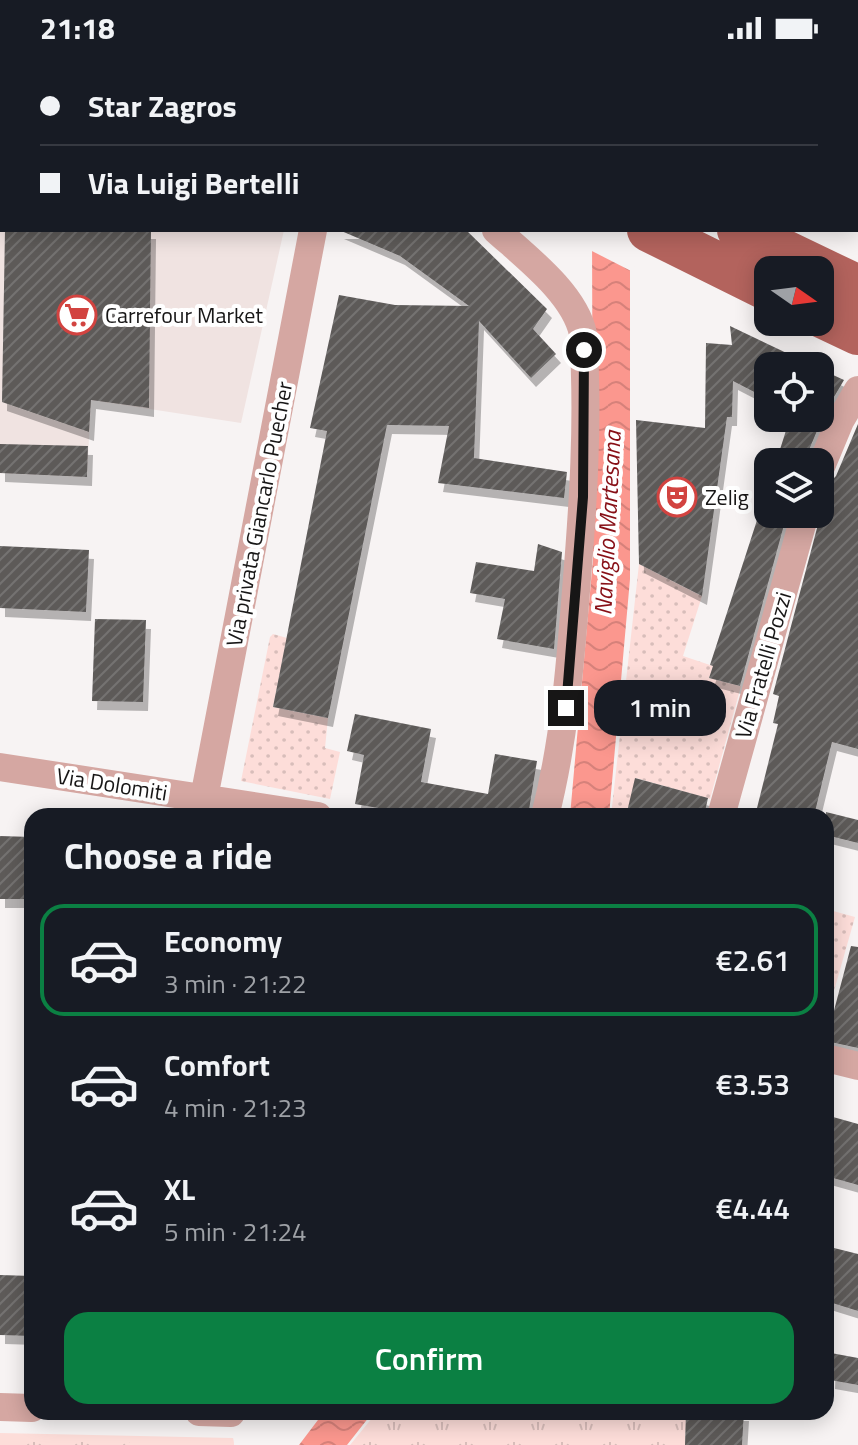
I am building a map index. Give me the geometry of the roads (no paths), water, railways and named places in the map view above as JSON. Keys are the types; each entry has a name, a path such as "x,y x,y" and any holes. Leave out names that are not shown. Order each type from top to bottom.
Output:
{"main road":[{"path":"653,232 754,282"},
{"path":"743,232 858,287"},
{"path":"834,322 858,333"}],"street":[{"name":"Via privata Giancarlo Puecher","path":"204,798 313,232"},
{"path":"498,232 566,298 579,319 583,334 583,473 577,579 566,708 547,808"},
{"path":"829,448 858,390"},
{"name":"Via Fratelli Pozzi","path":"723,808 801,528"},
{"name":"Via Dolomiti","path":"0,767 267,808"},
{"path":"834,1060 858,1066"},
{"path":"0,1407 24,1408"}],"water":[{"name":"Naviglio Martesana","path":"592,232 630,232 630,579 610,808 571,808 593,559"},
{"path":"318,1420 367,1420 347,1445 299,1445"}],"place":[{"name":"Carrefour Market","path":"77,315"},
{"name":"Zelig","path":"677,497"}]}
